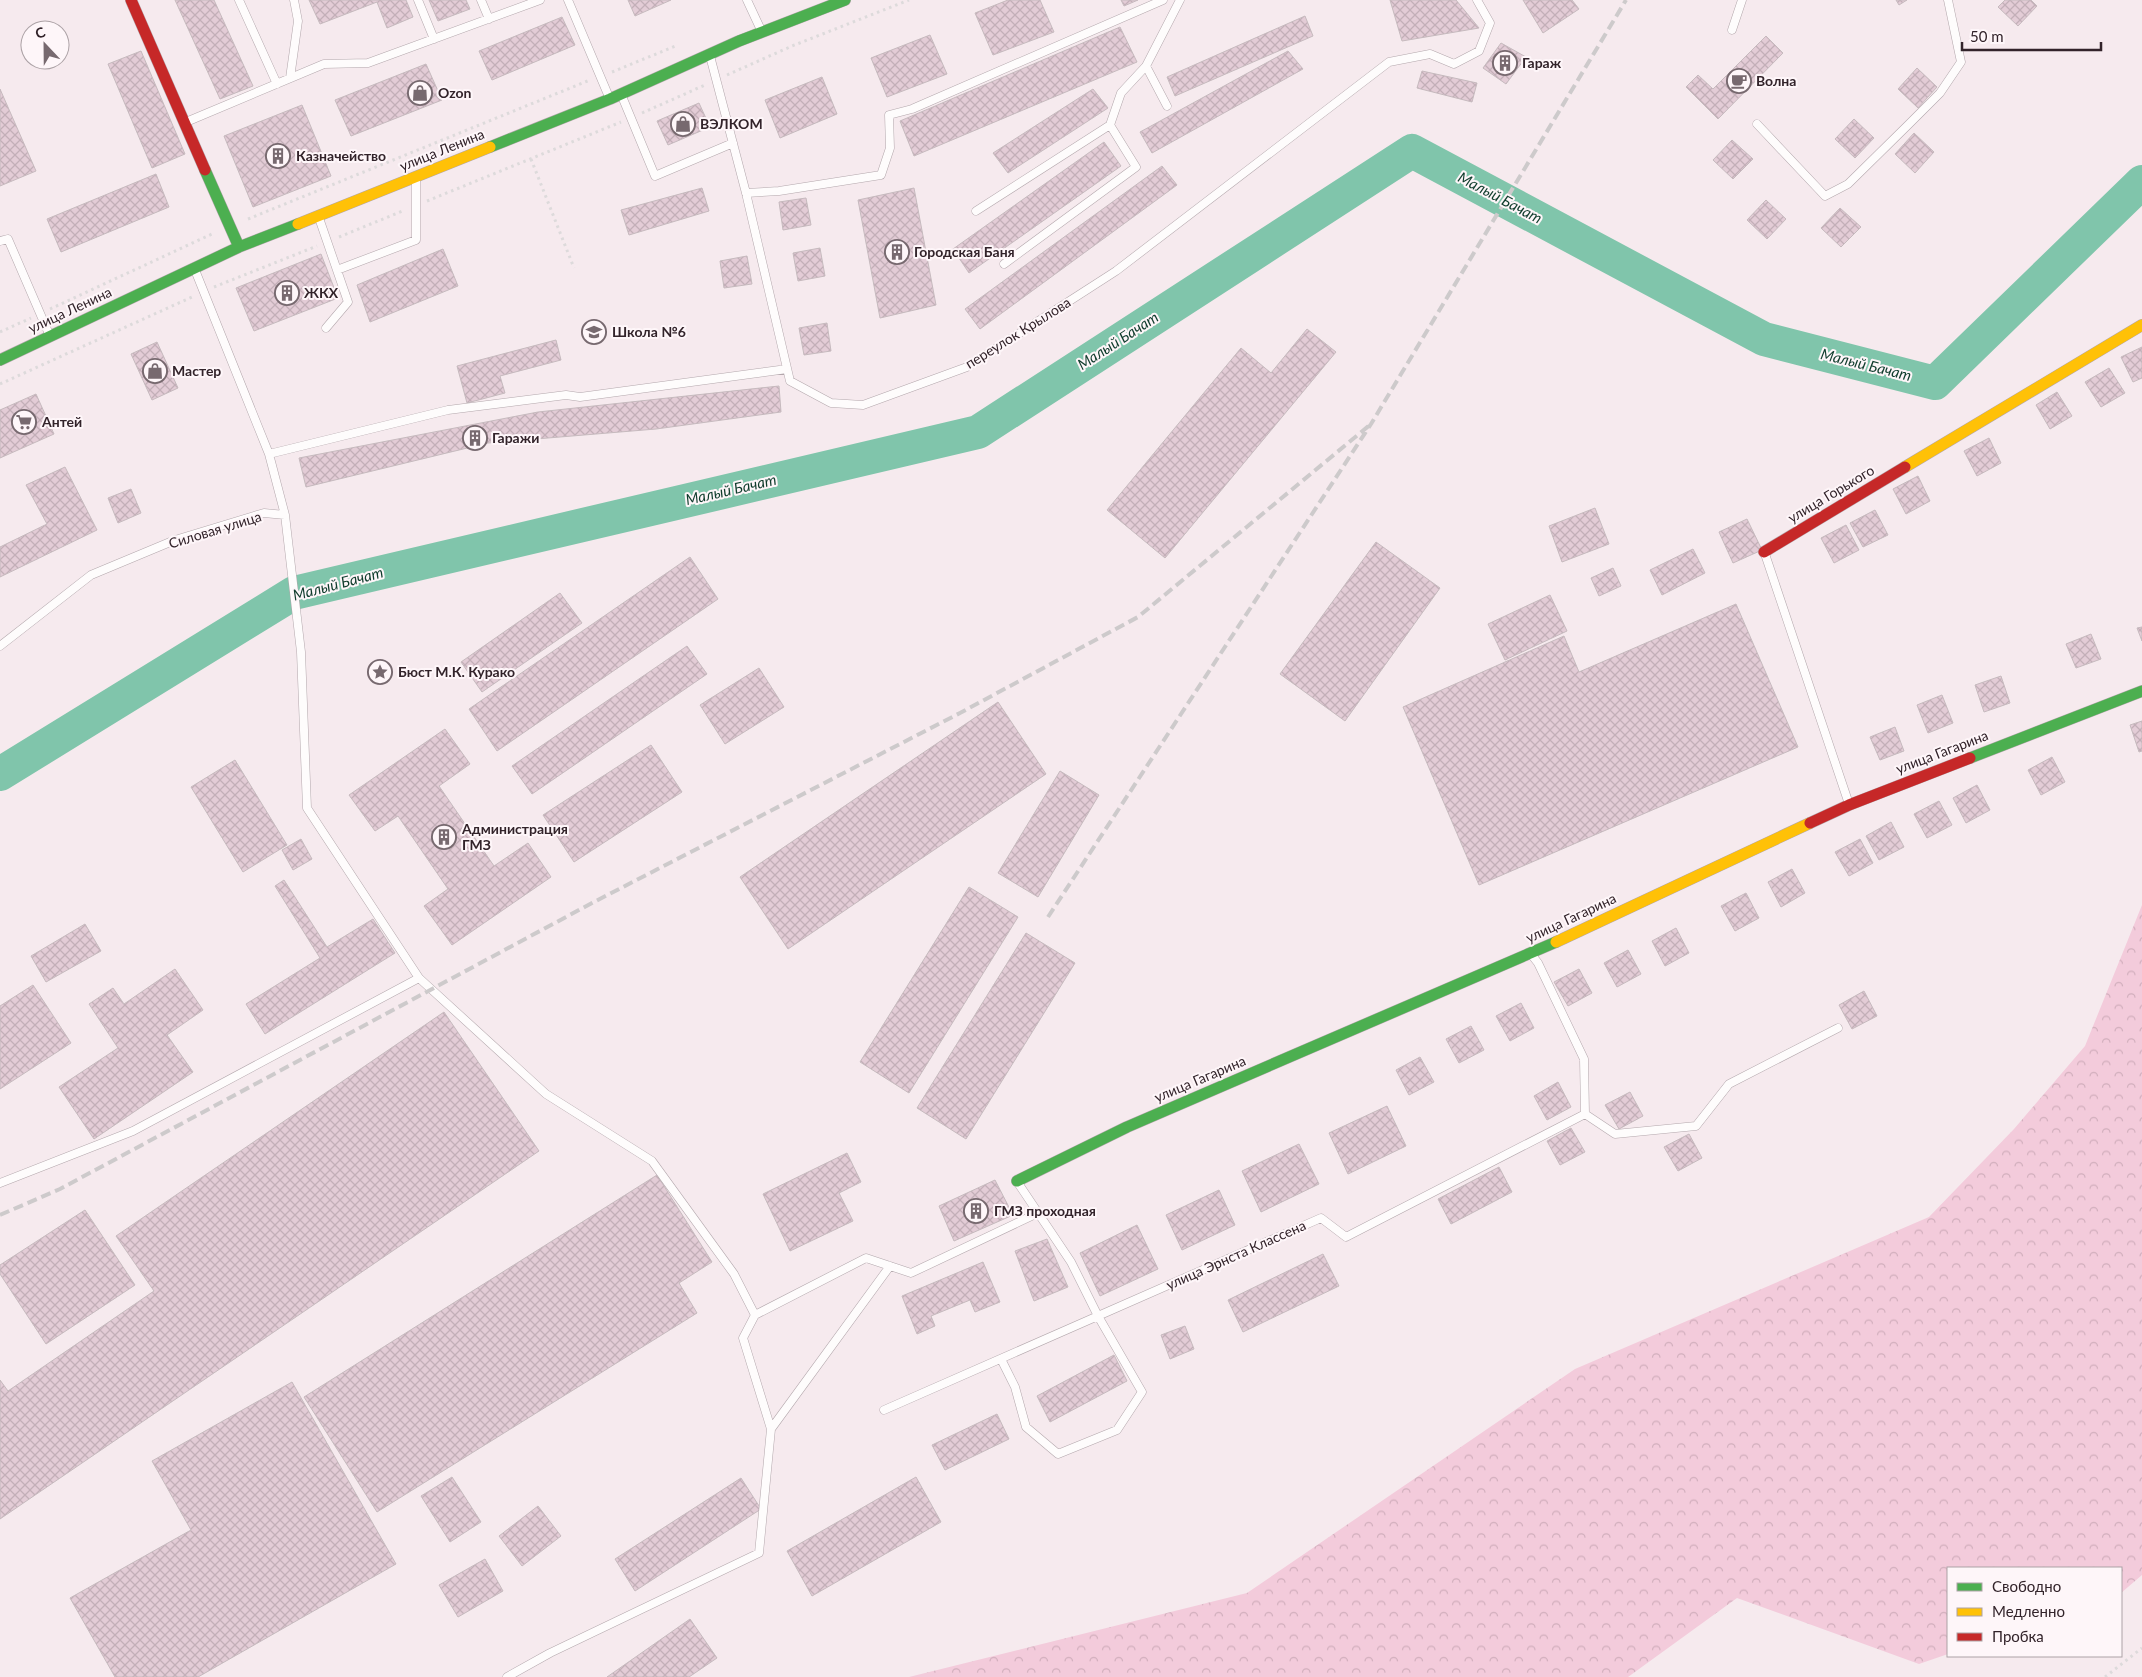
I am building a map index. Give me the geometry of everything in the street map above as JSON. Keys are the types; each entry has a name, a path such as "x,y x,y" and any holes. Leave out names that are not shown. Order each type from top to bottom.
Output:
{"street":[{"path":"130,0 239,247"},
{"name":"улица Ленина","path":"0,360 239,247 610,99 762,32 845,0"},
{"name":"улица Горького","path":"1764,552 2142,325"},
{"name":"улица Гагарина","path":"1017,1181 1127,1126 1531,954 1849,805 2142,691"}],"lane":[{"path":"239,0 276,84"},
{"path":"290,78 298,21 294,0"},
{"path":"418,0 434,39"},
{"path":"481,0 489,19"},
{"path":"184,123 324,64 368,63 540,0"},
{"path":"568,0 610,99"},
{"path":"747,0 762,32"},
{"path":"746,193 779,191 881,175 890,148 889,115 912,109 1163,0"},
{"path":"976,211 1110,125 1121,93 1146,66 1180,0"},
{"name":"переулок Крылова","path":"710,54 746,193 790,381 831,403 863,405 967,367 1116,270 1389,62 1430,54 1454,64 1479,51 1490,23 1477,0"},
{"path":"1732,30 1742,0"},
{"path":"1757,124 1825,196 1848,184 1940,93 1961,62 1948,0"},
{"path":"1146,66 1167,106"},
{"path":"621,94 655,176 733,143"},
{"path":"1004,264 1136,167 1110,125"},
{"path":"337,270 416,240 416,177"},
{"path":"318,216 348,302 326,328"},
{"path":"0,241 8,239 50,336"},
{"path":"194,268 268,454 285,515 301,652 307,808 419,978 546,1094 652,1161 734,1274 755,1315"},
{"path":"268,454 448,410 566,395 580,397 788,370"},
{"name":"Силовая улица","path":"0,646 91,575 184,538 264,513 285,515"},
{"name":"улица Горького","path":"1764,552 1849,805"},
{"path":"1531,954 1538,963 1584,1059 1586,1114 1615,1134 1696,1126 1729,1084 1838,1028"},
{"path":"0,1183 133,1131 419,978"},
{"name":"улица Эрнста Классена","path":"884,1410 1321,1218 1346,1237 1586,1114"},
{"path":"1001,1359 1015,1387 1026,1427 1058,1454 1117,1430 1142,1392 1098,1316 1071,1262 1017,1181"},
{"path":"507,1677 550,1653 759,1553 771,1428 743,1338 755,1315 866,1258 912,1274 1038,1213"},
{"path":"771,1428 890,1266"}],"path":[{"path":"631,118 792,46 909,0"},
{"path":"0,332 230,226 600,76"},
{"path":"531,159 574,268"},
{"path":"0,384 204,291"},
{"path":"2105,1677 2142,1648"}],"green space":[{"path":"2142,905 2142,1575 2122,1592 2122,1567 1947,1567 1947,1654 1919,1664 1737,1598 1628,1677 909,1677 1247,1593 1575,1369 1929,1217 2014,1129 2085,1046"}],"building":[{"path":"175,0 214,0 253,86 220,99"},
{"path":"309,0 406,0 413,17 387,28 377,2 320,24"},
{"path":"429,0 466,0 470,9 438,21"},
{"path":"628,0 671,0 635,16"},
{"path":"1008,0 1040,0 1054,32 993,55 975,13"},
{"path":"1121,0 1138,0 1124,6"},
{"path":"1390,0 1456,0 1479,28 1402,41"},
{"path":"1523,0 1572,0 1579,9 1543,33"},
{"path":"1896,0 1907,0 1899,5"},
{"path":"2005,0 2031,0 2037,6 2018,26 1998,7"},
{"path":"1305,16 1313,36 1175,96 1167,77"},
{"path":"562,17 575,45 492,80 479,51"},
{"path":"1120,27 1137,62 914,156 900,121"},
{"path":"930,35 947,74 887,97 871,58"},
{"name":"Волна","path":"1766,36 1783,53 1718,119 1686,87 1698,75 1713,89"},
{"name":"Гараж","path":"1501,43 1526,57 1506,84 1483,68"},
{"path":"141,51 185,154 152,168 108,64"},
{"path":"1288,51 1303,69 1152,153 1140,132"},
{"path":"426,64 442,100 351,136 335,100"},
{"path":"1917,68 1937,87 1918,108 1898,89"},
{"path":"1422,71 1477,83 1472,102 1417,88"},
{"path":"822,77 837,114 780,138 765,100"},
{"path":"0,89 36,171 0,186"},
{"path":"1093,89 1108,108 1008,173 993,153"},
{"name":"ВЭЛКОМ","path":"699,103 710,127 668,145 657,121"},
{"name":"Казначейство","path":"302,105 331,176 253,207 224,136"},
{"path":"1854,119 1874,138 1855,158 1835,139"},
{"path":"1914,133 1934,152 1915,173 1895,154"},
{"path":"1732,140 1753,159 1733,179 1713,160"},
{"path":"1104,142 1121,166 969,273 953,249"},
{"path":"1162,166 1177,185 980,329 965,309"},
{"path":"156,174 169,207 61,252 47,219"},
{"path":"702,188 709,211 629,235 621,210"},
{"name":"Городская Баня","path":"914,188 936,305 880,318 858,200"},
{"path":"806,198 811,225 783,230 779,202"},
{"path":"1766,200 1786,219 1767,239 1747,220"},
{"path":"1840,208 1861,227 1841,247 1821,228"},
{"path":"820,248 825,276 798,281 793,253"},
{"path":"443,249 458,286 370,322 357,285"},
{"name":"ЖКХ","path":"321,254 338,298 254,331 236,288"},
{"path":"747,256 752,284 724,288 720,261"},
{"path":"827,323 831,351 804,355 799,328"},
{"path":"1307,329 1336,352 1165,558 1107,510 1241,348 1271,373"},
{"path":"556,340 561,360 500,376 505,393 467,403 457,366"},
{"name":"Мастер","path":"157,342 178,388 152,400 131,354"},
{"path":"2142,347 2142,378 2133,382 2121,357"},
{"path":"2109,368 2125,393 2101,407 2085,382"},
{"name":"Гаражи","path":"779,386 781,412 656,429 488,443 306,487 299,458 538,412"},
{"path":"2057,392 2072,416 2050,429 2036,405"},
{"name":"Антей","path":"36,394 54,434 0,458 0,410"},
{"path":"1989,438 2001,463 1977,476 1964,451"},
{"path":"65,467 97,530 0,577 0,547 47,524 26,485"},
{"path":"1918,476 1930,501 1906,514 1893,489"},
{"path":"131,489 141,513 118,523 108,498"},
{"path":"1595,508 1609,544 1562,562 1549,526"},
{"path":"1875,510 1888,535 1863,547 1850,523"},
{"path":"1747,519 1762,550 1733,563 1719,532"},
{"path":"1846,525 1859,550 1834,563 1821,538"},
{"path":"1376,542 1440,588 1345,721 1280,674"},
{"path":"1693,549 1705,573 1662,595 1650,570"},
{"path":"690,557 718,599 497,751 469,709"},
{"path":"1613,568 1621,586 1599,596 1591,578"},
{"path":"560,593 582,623 482,692 461,662"},
{"path":"1550,595 1567,631 1505,660 1488,624"},
{"path":"1736,604 1798,747 1479,885 1403,707 1564,636 1579,672"},
{"path":"2142,627 2142,641 2137,628"},
{"path":"2091,634 2101,659 2076,668 2066,644"},
{"path":"687,646 707,674 532,794 512,766"},
{"path":"759,668 784,707 725,744 700,705"},
{"path":"2001,676 2010,703 1984,712 1975,685"},
{"path":"1942,695 1953,723 1928,733 1917,705"},
{"path":"998,702 1046,774 788,949 740,877"},
{"path":"2142,721 2142,751 2139,752 2130,725"},
{"path":"1895,727 1904,751 1880,760 1870,737"},
{"name":"Администрация ГМЗ","path":"445,729 470,764 439,786 494,866 528,843 551,877 452,945 424,906 448,889 398,816 375,831 349,795"},
{"path":"651,745 682,792 574,862 543,815"},
{"path":"2052,757 2065,782 2041,795 2028,770"},
{"path":"235,760 287,845 243,872 191,787"},
{"path":"1060,771 1099,795 1038,897 998,873"},
{"path":"1977,785 1990,810 1966,823 1953,798"},
{"path":"1939,801 1952,825 1927,838 1914,814"},
{"path":"1891,822 1904,847 1879,860 1866,836"},
{"path":"301,839 312,859 293,870 282,850"},
{"path":"1860,839 1873,863 1849,876 1835,852"},
{"path":"1792,869 1805,893 1781,907 1768,882"},
{"path":"284,880 327,947 373,919 395,953 265,1034 246,1004 320,958 275,886"},
{"path":"969,887 1018,917 909,1093 860,1062"},
{"path":"1746,893 1759,918 1735,931 1721,906"},
{"path":"85,924 101,951 46,982 31,956"},
{"path":"1676,928 1689,953 1665,966 1652,941"},
{"path":"1026,933 1075,963 966,1139 917,1108"},
{"path":"1628,950 1641,974 1617,987 1604,963"},
{"path":"175,969 203,1010 167,1035 193,1072 94,1139 59,1087 118,1048 89,1004 113,988 124,1004"},
{"path":"1579,969 1592,993 1568,1006 1554,982"},
{"path":"33,985 71,1043 0,1089 0,1006"},
{"path":"1864,991 1877,1016 1852,1029 1839,1005"},
{"path":"1521,1003 1534,1028 1510,1041 1496,1016"},
{"path":"444,1012 539,1151 0,1519 0,1380 8,1391 154,1291 116,1236"},
{"path":"1471,1026 1484,1050 1459,1063 1446,1039"},
{"path":"1420,1057 1434,1082 1409,1095 1396,1070"},
{"path":"1558,1082 1571,1107 1547,1120 1534,1096"},
{"path":"1630,1092 1643,1116 1619,1129 1605,1105"},
{"path":"1387,1106 1406,1146 1348,1174 1329,1133"},
{"path":"1571,1128 1585,1152 1560,1165 1547,1141"},
{"path":"1689,1134 1702,1158 1678,1171 1664,1147"},
{"path":"1299,1144 1319,1184 1261,1212 1242,1171"},
{"path":"847,1153 861,1182 839,1193 853,1221 790,1251 763,1194"},
{"path":"1499,1167 1512,1192 1451,1224 1438,1199"},
{"path":"657,1175 712,1262 679,1283 697,1313 377,1512 304,1397"},
{"name":"ГМЗ проходная","path":"995,1180 1013,1215 954,1241 939,1206"},
{"path":"1219,1190 1235,1225 1182,1250 1166,1215"},
{"path":"85,1210 135,1285 46,1344 0,1274 0,1265"},
{"path":"1137,1225 1158,1269 1100,1296 1080,1253"},
{"path":"1047,1239 1068,1287 1034,1301 1015,1251"},
{"path":"1323,1254 1339,1286 1243,1332 1228,1300"},
{"path":"983,1262 1000,1302 975,1312 970,1300 931,1316 935,1326 917,1334 902,1296"},
{"path":"1185,1326 1194,1349 1170,1359 1161,1335"},
{"path":"1114,1355 1127,1381 1050,1422 1037,1396"},
{"path":"292,1382 396,1564 198,1677 115,1677 70,1598 191,1530 152,1461"},
{"path":"997,1414 1009,1439 945,1470 932,1445"},
{"path":"452,1477 481,1522 450,1542 421,1496"},
{"path":"916,1477 941,1522 812,1596 787,1551"},
{"path":"741,1478 761,1509 635,1591 615,1559"},
{"path":"538,1506 561,1536 522,1566 499,1536"},
{"path":"485,1559 503,1591 458,1617 439,1585"},
{"path":"690,1619 717,1658 689,1677 607,1677"}],"waterway":[{"name":"Малый Бачат","path":"0,774 294,593 978,432 1412,151 1764,339 1935,383 2142,182"}],"railway":[{"path":"1048,917 1371,424 1626,0"},
{"path":"0,1215 60,1189 592,903 960,713 1138,617 1371,424"}],"traffic: fast":[{"path":"490,147 610,99 739,41 845,0"},
{"path":"205,170 239,247"},
{"path":"0,360 239,247 298,224"},
{"path":"1970,758 2142,691"},
{"path":"1017,1181 1127,1127 1556,942"}],"traffic: slow":[{"path":"298,224 490,147"},
{"path":"1905,467 2142,325"},
{"path":"1556,942 1810,823"}],"traffic: jam":[{"path":"131,0 205,170"},
{"path":"1764,552 1905,467"},
{"path":"1810,823 1849,805 1970,758"}],"place":[{"name":"Гараж","path":"1505,63"},
{"name":"Волна","path":"1739,81"},
{"name":"Ozon","path":"420,93"},
{"name":"ВЭЛКОМ","path":"683,124"},
{"name":"Казначейство","path":"278,156"},
{"name":"Городская Баня","path":"897,252"},
{"name":"ЖКХ","path":"287,293"},
{"name":"Школа №6","path":"594,332"},
{"name":"Мастер","path":"155,371"},
{"name":"Антей","path":"24,422"},
{"name":"Гаражи","path":"475,438"},
{"name":"Бюст М.К. Курако","path":"380,672"},
{"name":"Администрация ГМЗ","path":"444,837"},
{"name":"ГМЗ проходная","path":"976,1211"}]}
